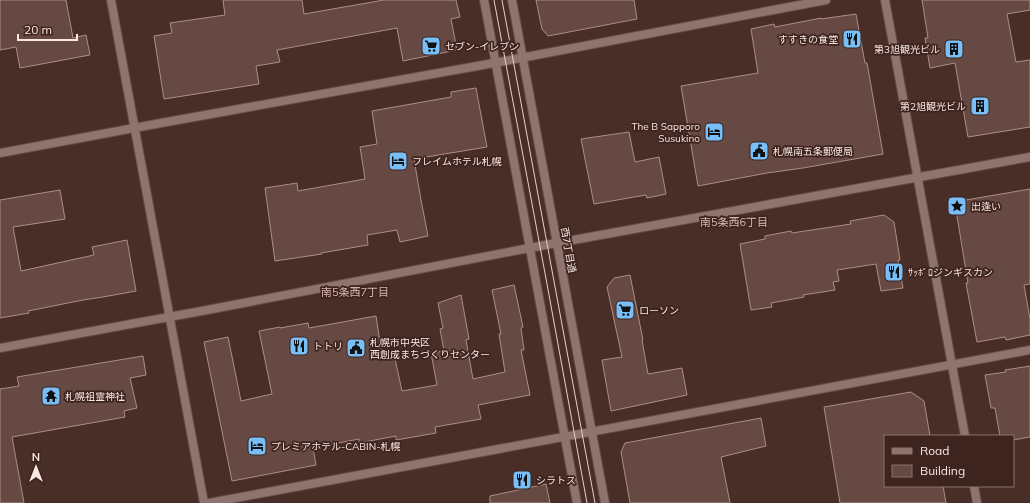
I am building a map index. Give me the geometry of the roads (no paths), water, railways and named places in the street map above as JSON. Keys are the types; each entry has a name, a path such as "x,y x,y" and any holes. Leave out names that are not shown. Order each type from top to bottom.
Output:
{"street":[{"path":"111,0 204,503"},
{"path":"484,0 577,503"},
{"name":"西7丁目通","path":"512,0 605,503"},
{"path":"0,153 523,58 826,0"},
{"path":"885,0 965,435"},
{"path":"0,348 529,248 1030,157"},
{"path":"209,503 1030,350"},
{"path":"974,487 977,503"}],"tram line":[{"path":"494,0 587,503"},
{"path":"502,0 595,503"}],"place":[{"name":"すすきの食堂","path":"852,39"},
{"name":"セブン-イレブン","path":"431,46"},
{"name":"第3旭観光ビル","path":"954,49"},
{"name":"第2旭観光ビル","path":"980,106"},
{"name":"The B Sapporo Susukino","path":"714,132"},
{"name":"札幌南五条郵便局","path":"759,151"},
{"name":"フレイムホテル札幌","path":"398,161"},
{"name":"出逢い","path":"957,206"},
{"name":"ｻｯﾎﾟﾛジンギスカン","path":"894,272"},
{"name":"ローソン","path":"625,310"},
{"name":"トトリ","path":"299,346"},
{"name":"札幌市中央区 西創成まちづくりセンター","path":"356,348"},
{"name":"札幌祖霊神社","path":"51,396"},
{"name":"プレミアホテル-CABIN-札幌","path":"257,446"},
{"name":"シラトス","path":"522,480"}],"district":[{"name":"南5条西6丁目","path":"734,222"},
{"name":"南5条西7丁目","path":"355,292"}]}
